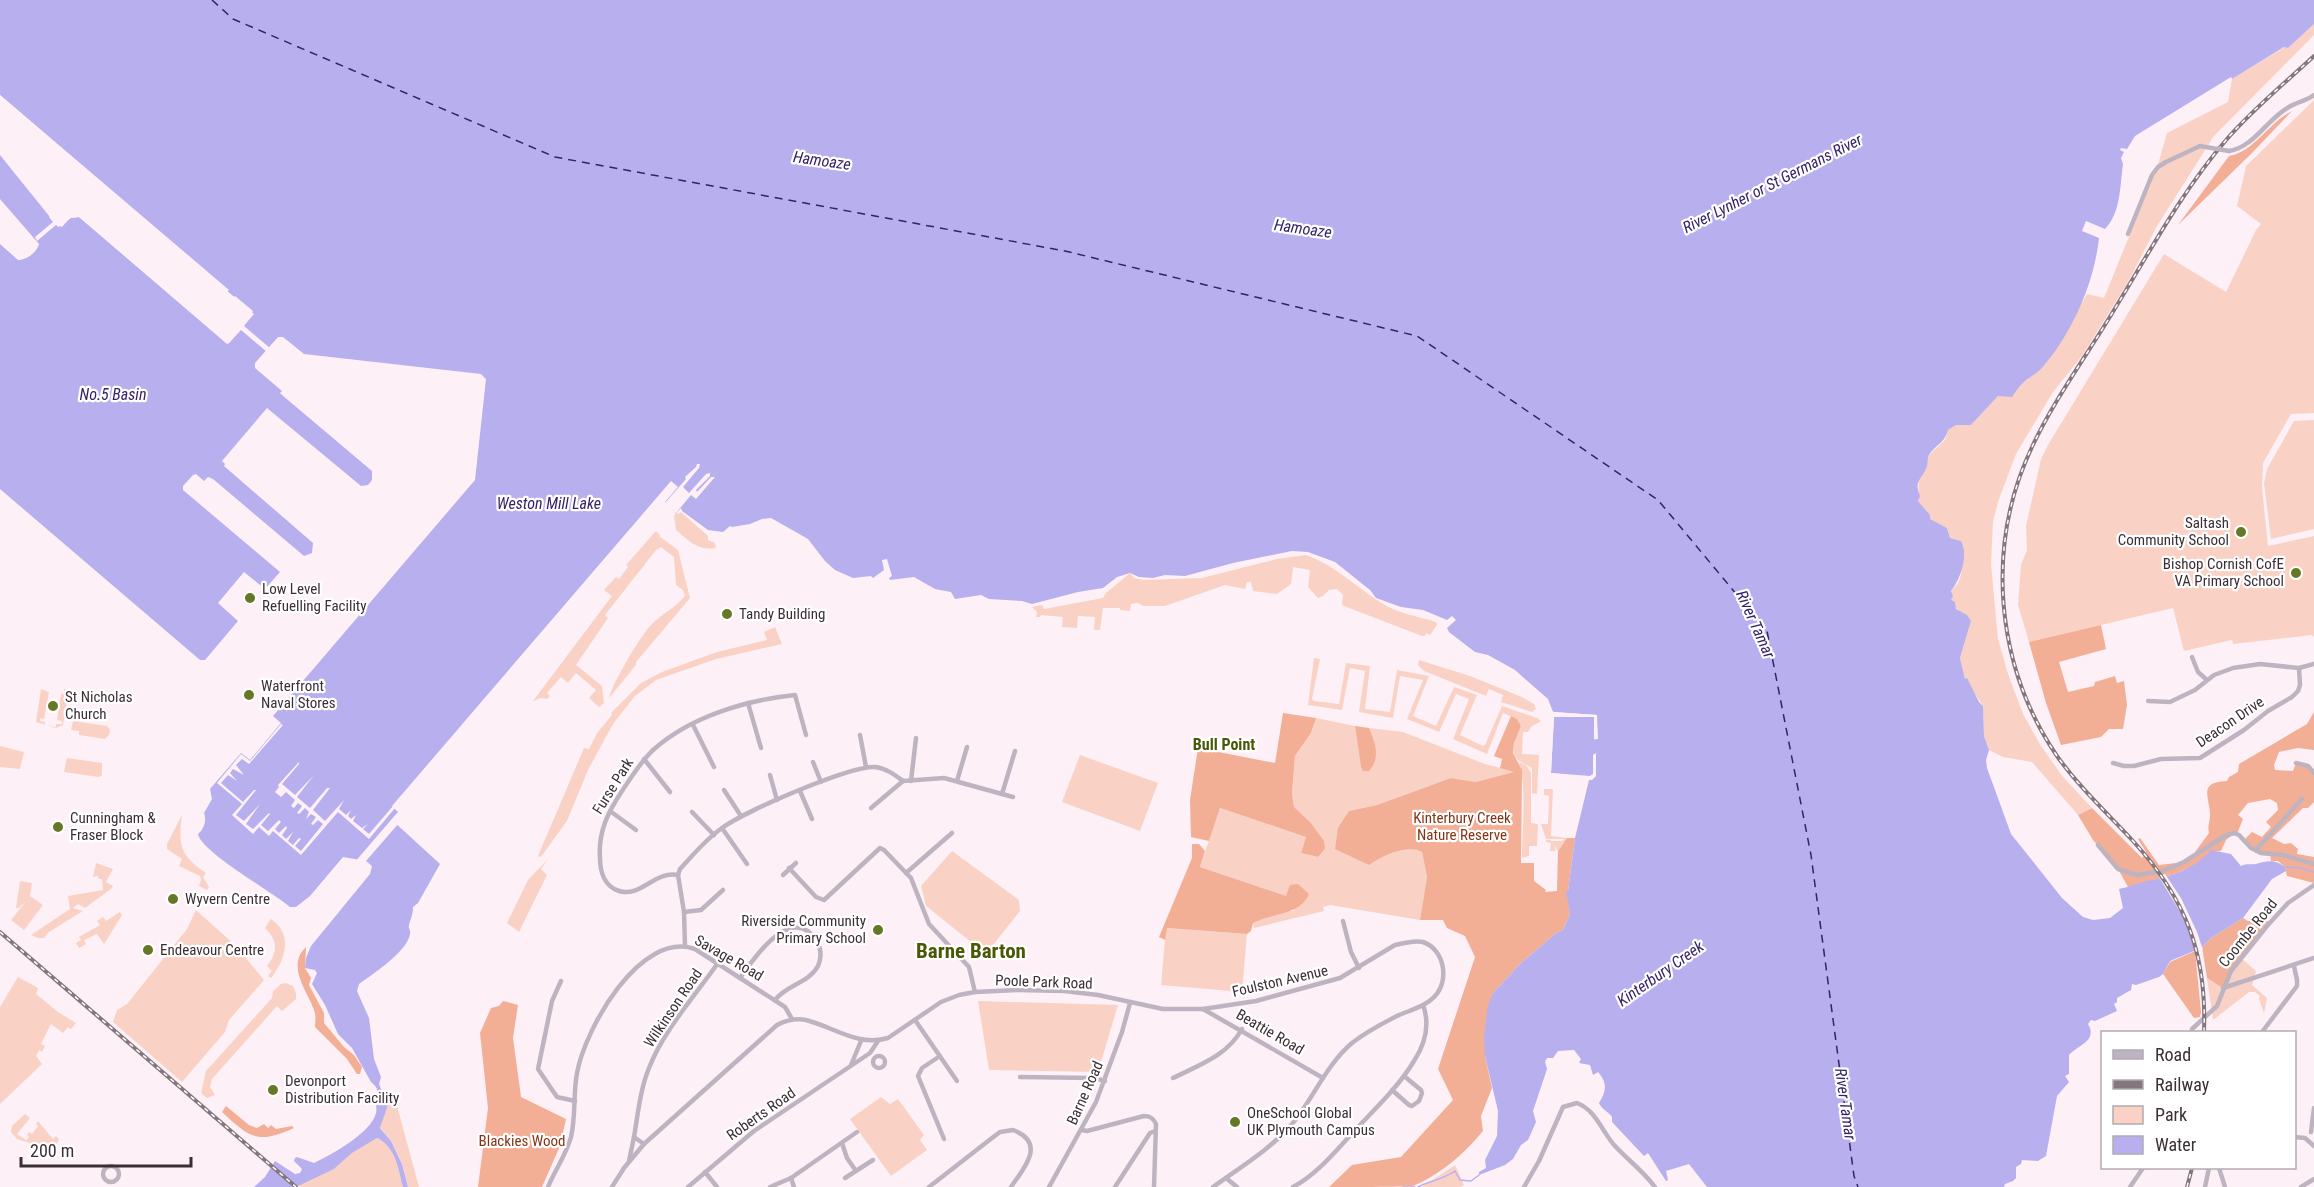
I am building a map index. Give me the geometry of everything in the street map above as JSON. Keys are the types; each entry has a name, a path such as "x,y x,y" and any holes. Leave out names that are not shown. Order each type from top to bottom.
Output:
{"street":[{"path":"2128,234 2152,174 2157,167 2200,146 2229,151 2237,150 2289,107 2314,95"},
{"path":"2192,657 2198,672 2207,680"},
{"path":"2148,701 2170,702 2195,690 2207,680 2233,669 2250,665 2299,668 2314,664"},
{"name":"Deacon Drive","path":"2113,763 2124,768 2148,762 2200,758 2244,730 2268,711 2292,698 2300,685 2299,668"},
{"name":"Furse Park","path":"678,875 671,873 660,876 635,891 617,891 601,873 599,842 602,828 635,770 644,759 654,749 693,724 748,704 795,695 806,735"},
{"path":"748,704 761,748"},
{"path":"693,724 714,767"},
{"path":"2225,732 2230,737"},
{"path":"860,735 866,768"},
{"path":"914,781 916,738"},
{"path":"957,781 967,747"},
{"path":"1002,794 1015,751"},
{"path":"644,759 670,792"},
{"path":"813,762 821,782"},
{"path":"2296,764 2308,766 2314,773"},
{"path":"685,946 687,932 678,875 685,863 714,835 741,816 821,782 866,768 882,768 903,781 935,778 957,781 1013,797"},
{"path":"770,775 777,800"},
{"path":"871,808 903,781"},
{"path":"724,790 741,816"},
{"path":"800,791 812,819"},
{"path":"2256,850 2302,799"},
{"path":"610,812 636,830"},
{"path":"692,812 714,835"},
{"path":"722,828 747,864"},
{"path":"906,873 952,833"},
{"path":"2098,845 2118,869 2137,875 2163,871 2234,833 2261,853 2283,855 2314,864"},
{"path":"938,835 943,841"},
{"path":"789,868 821,900 828,897 880,848 906,873 916,888 928,924 969,967 975,992"},
{"path":"783,874 796,862"},
{"name":"Coombe Road","path":"2192,1031 2217,1006 2231,970 2266,926 2288,903 2314,886"},
{"path":"684,912 701,910 723,890"},
{"path":"1343,921 1351,952 1359,968"},
{"path":"740,978 755,957 778,933 791,928 805,929 820,947 819,964 810,976 779,994 775,1000"},
{"name":"Foulston Avenue","path":"1130,1003 1163,1009 1203,1009 1256,1001 1340,978 1395,945 1423,942 1439,956 1444,966 1443,980 1435,996 1423,1005 1363,1035 1341,1053 1290,1126 1276,1140 1213,1187"},
{"name":"Savage Road","path":"548,1187 566,1150 574,1117 577,1075 592,1029 613,993 628,976 654,955 674,946 685,946 718,963 775,1000 789,1011 792,1019"},
{"path":"2223,988 2314,958"},
{"name":"Wilkinson Road","path":"628,1162 643,1086 659,1046 718,963"},
{"path":"2263,1031 2296,986 2294,966"},
{"path":"561,981 552,1001 538,1069 557,1097 575,1101"},
{"name":"Poole Park Road","path":"861,1041 878,1041 888,1038 941,1002 975,992 1064,991 1098,995 1130,1003"},
{"name":"Barne Road","path":"1049,1187 1082,1130 1105,1081 1130,1003"},
{"path":"1293,1187 1308,1178 1404,1076 1415,1060 1427,1028 1427,1016 1423,1005"},
{"name":"Beattie Road","path":"1203,1009 1242,1029 1323,1078"},
{"path":"612,1187 628,1162 644,1144 777,1025 798,1018 818,1023 861,1041 851,1065"},
{"path":"915,1020 957,1082"},
{"path":"1173,1078 1224,1052 1235,1042 1242,1029"},
{"name":"Roberts Road","path":"688,1187 754,1131 870,1053 878,1041"},
{"path":"940,1056 922,1068 918,1076 944,1139"},
{"path":"859,1060 873,1061"},
{"path":"1392,1090 1408,1105 1412,1106 1419,1101 1421,1090 1404,1076"},
{"path":"1020,1077 1095,1078 1105,1081"},
{"path":"1524,1187 1539,1161 1563,1107 1577,1103 1589,1111 1615,1146 1639,1167 1655,1187"},
{"path":"2305,1138 2313,1131 2314,1108"},
{"path":"1082,1130 1088,1131 1143,1116 1150,1116 1154,1119 1156,1124 1154,1187"},
{"path":"929,1187 1000,1132 1013,1130 1028,1140 1031,1150 1028,1161 1011,1187"},
{"path":"1115,1187 1150,1133 1155,1131"},
{"path":"770,1187 790,1178 857,1132"},
{"path":"634,1137 644,1144"},
{"path":"2296,1137 2305,1138 2314,1146"},
{"path":"842,1143 847,1158 856,1172"},
{"path":"845,1179 873,1160"},
{"path":"2130,1187 2142,1169"},
{"path":"2205,1187 2209,1169"},
{"path":"2220,1169 2225,1187"},
{"path":"705,1172 717,1187"},
{"path":"790,1178 794,1187"},
{"path":"1226,1178 1237,1187"},
{"path":"2301,1187 2314,1179"},
{"path":"102,1187 108,1182"}],"green space":[{"path":"2314,24 2314,35 2214,136 2157,226 2128,282 2082,356 2053,392 2016,454 1999,499 1993,521 1991,564 1998,639 2023,714 2041,746 2063,777 2092,808 2078,815 2032,762 2003,757 1989,750 1984,736 1983,706 1965,679 1960,658 1971,621 1957,609 1950,597 1961,573 1963,557 1961,541 1950,538 1947,528 1929,519 1930,515 1918,501 1919,478 1927,466 1931,453 1945,440 1948,430 1956,425 1971,425 1998,396 2012,396 2020,385 2042,368 2087,294 2104,298 2157,168 2167,133 2228,102 2232,79 2285,47 2288,48"},
{"path":"2314,100 2314,413 2291,414 2263,463 2262,488 2268,546 2314,536 2314,637 2312,635 2233,644 2232,640 2184,651 2173,608 2029,642 2018,605 2021,565 2027,550 2026,526 2041,459 2048,445 2164,254 2226,292 2261,224 2237,206 2246,166"},
{"path":"2292,111 2178,225 2229,156 2246,149 2283,116"},
{"path":"2314,420 2314,529 2271,539 2264,483 2267,469 2294,421"},
{"path":"681,512 708,536 708,540 715,543 716,548 699,547 676,530 674,516"},
{"path":"656,531 659,536 678,550 690,598 609,698 620,673 649,627 685,596 683,590 676,585 674,557 661,547 656,550 605,615 608,618 576,665 602,686 604,703 599,707 589,698 596,690 576,673 568,683 561,677 547,693 550,696 547,699 541,698 533,701 612,596 604,590 616,577 619,579 628,567 626,565"},
{"path":"1306,555 1335,570 1386,606 1436,622 1437,625 1430,635 1426,633 1422,636 1344,606 1342,604 1343,595 1337,589 1329,590 1318,598 1308,587 1310,570 1293,567 1291,584 1277,594 1253,591 1251,582 1247,582 1245,589 1225,585 1165,606 1131,604 1130,611 1120,610 1120,608 1103,608 1100,630 1094,630 1095,617 1078,616 1077,628 1062,627 1063,617 1041,615 1036,617 1037,612 1032,607 1042,605 1044,609 1103,598 1130,573 1134,578 1143,580 1202,578 1277,559"},
{"path":"773,622 782,644 716,659 656,680 635,696 613,724 588,770 567,821 543,854 538,856 584,748 589,749 597,733 612,715 611,713 641,683 662,672 717,652 767,640 764,632 775,627"},
{"path":"2101,625 2106,649 2059,662 2068,692 2094,686 2095,682 2115,676 2117,683 2124,681 2127,705 2123,729 2109,729 2101,737 2061,745 2046,703 2029,642"},
{"path":"1314,658 1320,659 1312,699 1314,701 1339,704 1346,663 1370,666 1365,709 1390,712 1397,670 1429,676 1413,716 1436,726 1454,687 1477,695 1460,735 1483,746 1502,706 1537,718 1541,721 1531,727 1528,732 1523,732 1522,754 1539,755 1537,794 1532,793 1532,768 1515,756 1514,743 1521,726 1517,719 1503,713 1487,754 1453,739 1469,699 1456,694 1439,732 1407,719 1423,680 1400,676 1393,718 1359,712 1365,671 1350,668 1342,710 1308,705"},
{"path":"1419,660 1470,676 1522,697 1534,704 1536,709 1532,712 1501,702 1503,695 1489,689 1486,696 1424,671 1418,665"},
{"path":"41,689 49,692 44,719 40,718 45,725 36,722"},
{"path":"64,689 69,689 63,725 56,728 48,725 56,727 56,724 62,724 62,721 57,720 61,694 64,694"},
{"path":"2314,712 2314,750 2298,748 2279,752 2274,765 2275,770 2293,771 2296,763 2308,767 2314,773 2314,802 2308,808 2303,808 2272,838 2284,844 2291,843 2298,849 2297,854 2314,857 2314,883 2287,876 2285,867 2278,861 2271,861 2270,854 2261,853 2244,840 2252,832 2262,837 2271,827 2266,822 2278,810 2277,803 2270,799 2248,803 2238,815 2243,819 2237,834 2234,833 2226,840 2221,851 2211,851 2203,859 2183,871 2128,887 2118,869 2093,840 2078,815 2092,808 2142,858 2146,852 2138,839 2140,838 2159,865 2184,862 2195,855 2209,833 2208,788 2212,784 2227,781 2229,777 2238,772 2239,764 2307,724"},
{"path":"1283,713 1316,718 1311,733 1295,756 1292,794 1294,807 1310,822 1324,841 1325,849 1318,857 1301,853 1306,837 1220,808 1209,841 1191,837 1190,800 1198,748 1275,763"},
{"name":"Kinterbury Creek Nature Reserve","path":"1511,716 1517,719 1521,726 1514,743 1513,753 1522,770 1521,863 1534,863 1534,881 1546,890 1545,892 1557,891 1558,851 1567,838 1575,838 1567,891 1570,914 1563,930 1556,933 1520,964 1493,993 1485,1056 1492,1088 1481,1116 1483,1131 1476,1139 1442,1170 1413,1186 1329,1187 1352,1165 1401,1157 1453,1100 1438,1069 1475,957 1465,936 1447,928 1443,920 1420,920 1427,877 1422,852 1402,850 1369,865 1335,849 1338,828 1349,811 1377,805 1451,778 1476,782 1514,772 1500,768 1502,759 1494,756"},
{"path":"1316,718 1355,726 1361,767 1374,741 1369,728 1403,732 1485,764 1516,772 1476,782 1451,778 1377,805 1349,811 1368,865 1402,850 1422,852 1427,877 1420,920 1330,905 1323,907 1324,911 1254,928 1253,923 1263,918 1294,911 1286,896 1200,867 1220,808 1306,837 1301,853 1318,857 1325,849 1310,822 1294,807 1292,794 1295,756 1311,733"},
{"path":"73,721 107,726 110,730 109,735 105,739 79,735 79,731 71,730"},
{"path":"1355,726 1369,728 1373,739 1376,755 1369,771 1363,771 1361,767"},
{"path":"0,746 24,752 20,769 0,767"},
{"path":"1080,755 1158,783 1140,831 1062,802"},
{"path":"67,758 102,763 102,775 99,777 64,772"},
{"path":"1519,762 1526,765 1531,773 1531,823 1538,824 1537,846 1529,846 1529,856 1522,858 1523,796"},
{"path":"1544,789 1553,789 1551,836 1567,838 1558,851 1554,845 1556,851 1550,851 1551,843 1546,840 1551,840 1553,844 1552,841 1564,839 1546,839 1541,824 1548,824 1549,796 1544,795"},
{"path":"182,815 180,834 183,849 191,861 206,873 203,877 209,887 207,890 199,886 200,876 179,866 182,859 167,849 167,844"},
{"path":"1192,844 1199,844 1205,851 1200,867 1286,896 1290,885 1298,884 1309,894 1305,901 1292,910 1253,923 1251,931 1247,934 1167,928 1165,940 1159,937 1192,858"},
{"path":"952,851 1019,900 1020,911 986,954 926,906 921,886"},
{"path":"548,859 541,869 547,875 519,932 507,923 528,880"},
{"path":"96,863 113,869 106,882 113,886 111,889 85,908 78,904 73,908 83,911 49,932 44,938 31,935 70,909 68,896 103,890 102,879 98,876 93,877"},
{"path":"20,881 32,883 30,896 43,905 24,930 11,920 26,901 16,908"},
{"path":"196,910 236,946 264,980 229,1020 225,1032 182,1082 113,1022 117,1010 127,1004 187,929"},
{"path":"120,912 122,915 104,944 97,934 84,940 86,944 79,948 76,943 81,940 79,937 100,925 97,921 103,917 106,921"},
{"path":"2243,918 2248,921 2271,921 2245,952 2223,988 2207,978 2202,947 2211,938"},
{"path":"271,919 283,932 285,948 280,964 271,978 268,976 272,971 267,966 275,947 272,937 265,928"},
{"path":"1166,928 1247,934 1242,992 1161,985"},
{"path":"306,947 305,968 311,978 309,985 324,1013 324,1023 344,1047 354,1055 362,1067 360,1074 357,1074 347,1059 315,1027 315,1013 298,971 300,955"},
{"path":"2195,951 2201,1012 2200,1017 2194,1018 2163,974 2170,962"},
{"path":"2241,958 2256,971 2252,985 2267,998 2264,1013 2260,996 2255,992 2249,992 2213,1020 2207,978 2223,987"},
{"path":"18,977 38,988 36,994 76,1023 63,1033 51,1024 41,1044 45,1046 36,1056 42,1064 0,1104 0,1007"},
{"path":"286,983 293,986 296,999 282,1011 277,1006 212,1079 210,1087 215,1095 207,1098 201,1093 206,1071 272,998 273,991"},
{"name":"Blackies Wood","path":"503,1001 518,1005 513,1038 521,1097 566,1119 560,1146 542,1187 478,1187 488,1108 480,1033 491,1008 499,1006"},
{"path":"978,1001 1118,1005 1098,1072 989,1070"},
{"path":"393,1091 419,1187 408,1187 402,1163 391,1141 380,1127 388,1105 385,1095"},
{"path":"881,1097 890,1104 898,1099 924,1135 920,1140 927,1150 891,1176 850,1119"},
{"path":"226,1106 249,1125 257,1128 264,1124 268,1128 271,1125 276,1129 292,1126 294,1128 271,1136 254,1136 222,1112"},
{"path":"25,1114 30,1118 17,1134 26,1140 29,1132 32,1134 38,1126 36,1124 38,1121 53,1139 56,1136 59,1139 56,1146 48,1149 17,1139 11,1132 12,1126"},
{"path":"377,1138 392,1153 403,1187 301,1187 298,1185 334,1169 352,1153"},
{"path":"1455,1165 1464,1185 1461,1187 1422,1187"}],"water":[{"path":"0,0 2314,0 2314,24 2288,48 2284,47 2232,79 2231,77 2135,136 2127,149 2121,148 2120,150 2124,152 2121,158 2123,164 2117,207 2105,229 2086,221 2082,231 2099,238 2096,255 2087,290 2063,339 2042,368 2022,384 2012,397 1998,396 1971,425 1956,425 1948,430 1943,440 1930,454 1918,486 1920,496 1918,501 1930,515 1930,519 1947,528 1950,538 1961,541 1963,547 1964,561 1951,591 1953,596 1951,600 1955,602 1956,609 1967,615 1971,621 1960,658 1965,679 1967,678 1983,706 1984,736 1989,750 1986,760 1987,768 2011,834 2062,898 2083,917 2093,920 2110,918 2123,908 2119,889 2182,871 2205,857 2211,850 2231,854 2241,866 2271,861 2281,864 2286,871 2272,879 2243,918 2211,938 2201,948 2170,961 2159,977 2136,985 2132,984 2131,990 2117,998 2114,1004 2117,1011 2095,1021 2091,1020 2088,1024 2091,1035 2089,1039 2069,1055 2069,1074 2065,1076 2069,1082 2057,1096 2046,1156 2038,1161 2022,1160 2021,1164 2016,1167 2016,1178 2004,1187 1707,1187 1689,1164 1666,1171 1668,1180 1666,1181 1648,1153 1644,1156 1602,1108 1599,1103 1605,1084 1598,1072 1593,1075 1590,1065 1579,1063 1581,1059 1574,1050 1558,1051 1553,1058 1547,1058 1545,1062 1547,1069 1533,1111 1536,1122 1528,1140 1521,1145 1513,1159 1505,1165 1479,1175 1479,1172 1486,1168 1485,1160 1497,1136 1498,1111 1485,1056 1484,1036 1488,1006 1493,993 1520,964 1556,933 1563,930 1570,914 1566,891 1568,891 1575,838 1589,780 1596,776 1593,755 1593,774 1590,777 1551,773 1554,717 1594,717 1594,739 1598,739 1597,715 1553,712 1548,699 1515,670 1488,655 1475,652 1449,632 1447,628 1456,620 1452,616 1447,620 1423,610 1401,607 1376,598 1370,590 1335,562 1308,552 1292,551 1185,576 1165,575 1153,578 1139,577 1130,573 1117,577 1103,588 1032,604 1022,601 989,599 981,595 955,599 951,592 935,589 914,577 890,580 892,576 887,559 882,560 884,570 873,578 871,576 853,578 835,570 808,539 771,518 750,524 730,526 723,532 708,530 681,508 676,513 665,502 678,487 671,481 392,806 398,812 392,820 440,864 418,903 413,907 408,941 389,962 359,984 357,991 369,1018 374,1059 381,1077 379,1084 388,1105 380,1128 391,1141 402,1164 408,1187 403,1187 392,1153 377,1138 352,1153 334,1169 296,1187 254,1187 265,1177 275,1161 295,1174 300,1173 302,1169 294,1161 295,1158 314,1163 359,1135 367,1128 376,1113 377,1089 352,1048 338,1034 325,1005 312,984 317,973 315,970 305,968 311,946 370,874 372,866 366,861 343,857 310,896 296,907 290,907 224,861 202,842 198,834 203,827 204,813 212,799 210,789 241,753 250,760 281,723 273,716 475,480 486,379 481,374 304,354 283,337 278,337 255,363 255,368 282,391 280,393 282,395 372,471 372,480 368,485 361,486 267,408 222,461 224,466 313,543 312,553 304,556 213,479 208,477 204,481 196,474 193,475 183,486 183,490 280,572 265,589 244,572 218,603 238,621 205,660 200,660 0,489 0,244 18,260 31,255 39,244 0,199 0,155 58,227 71,218 79,217 227,343 254,314 0,95"}],"pier":[{"path":"0,95 229,290 227,292 253,311 244,326 270,348 267,352 241,330 227,344 79,217 70,218 62,227 56,225 37,241 35,237 53,222 49,217 52,215 60,224 69,215 80,214 228,341 251,313 236,300 232,300 224,290 0,99"},
{"path":"697,464 700,464 699,468 683,487 689,493 706,474 710,473 710,476 696,490 697,492 711,477 715,477 696,499 691,495 676,513 665,503"},
{"path":"1549,708 1554,712 1597,715 1596,740 1594,739 1594,717 1563,715 1563,717 1554,717 1551,773 1590,776 1593,774 1593,755 1596,753 1596,776 1592,780 1550,775 1552,713"},
{"path":"281,724 283,725 249,764 242,759 236,765 244,775 233,769 230,773 237,781 228,775 221,783 243,802 256,790 236,815 244,821 260,804 246,824 253,829 269,813 261,825 268,831 279,820 281,822 275,829 279,833 286,826 282,835 286,839 293,832 288,841 293,845 299,838 301,839 295,846 301,851 323,824 318,820 313,825 311,824 316,817 311,814 306,819 309,812 305,808 299,814 297,813 302,806 298,803 294,808 291,806 295,800 286,792 281,797 275,792 278,785 299,762 282,784 295,795 314,775 297,797 310,808 327,788 330,788 313,810 325,821 344,800 339,809 346,815 351,810 348,816 351,819 356,815 353,821 362,828 368,824 363,829 369,834 393,806 395,808 369,839 338,812 301,855 273,831 269,836 259,827 253,834 232,815 242,804 217,783 241,754 250,761"},
{"path":"397,813 399,815 396,820 399,823 364,864 354,863"},
{"path":"2165,874 2181,898 2197,932 2203,950 2196,954 2185,920 2159,877"}],"waterway":[{"path":"2286,867 2314,872"},
{"name":"Kinterbury Creek","path":"1418,1187 1455,1171 1460,1180 1471,1181 1479,1175"},
{"name":"Kinterbury Creek","path":"1403,1187 1415,1187"}],"ferry route":[{"path":"212,0 233,19 555,157 1065,251 1417,336 1658,500 1767,631 1811,855 1854,1176 1858,1187"}],"railway":[{"path":"2204,1031 2202,977 2190,929 2180,906 2167,884 2133,841 2084,789 2057,756 2036,721 2020,683 2009,644 2004,604 2003,564 2007,524 2017,485 2041,430 2180,202 2210,159 2237,128 2314,56"},
{"path":"0,932 296,1187"},
{"path":"2187,1187 2192,1169"}],"place":[{"name":"Saltash Community School","path":"2241,532"},
{"name":"Bishop Cornish CofE VA Primary School","path":"2296,573"},
{"name":"Low Level Refuelling Facility","path":"250,598"},
{"name":"Tandy Building","path":"727,614"},
{"name":"Waterfront Naval Stores","path":"249,695"},
{"name":"St Nicholas Church","path":"53,706"},
{"name":"Cunningham & Fraser Block","path":"58,827"},
{"name":"Wyvern Centre","path":"173,899"},
{"name":"Riverside Community Primary School","path":"878,930"},
{"name":"Endeavour Centre","path":"148,950"},
{"name":"Devonport Distribution Facility","path":"273,1090"},
{"name":"OneSchool Global UK Plymouth Campus","path":"1235,1122"}],"district":[{"name":"Bull Point","path":"1224,744"},
{"name":"Barne Barton","path":"971,951"}],"water label":[{"name":"Hamoaze","path":"822,160"},
{"name":"River Lynher or St Germans River","path":"1772,183"},
{"name":"Hamoaze","path":"1303,228"},
{"name":"No.5 Basin","path":"113,394"},
{"name":"Weston Mill Lake","path":"549,503"},
{"name":"River Tamar","path":"1756,624"},
{"name":"River Tamar","path":"1846,1104"}]}
